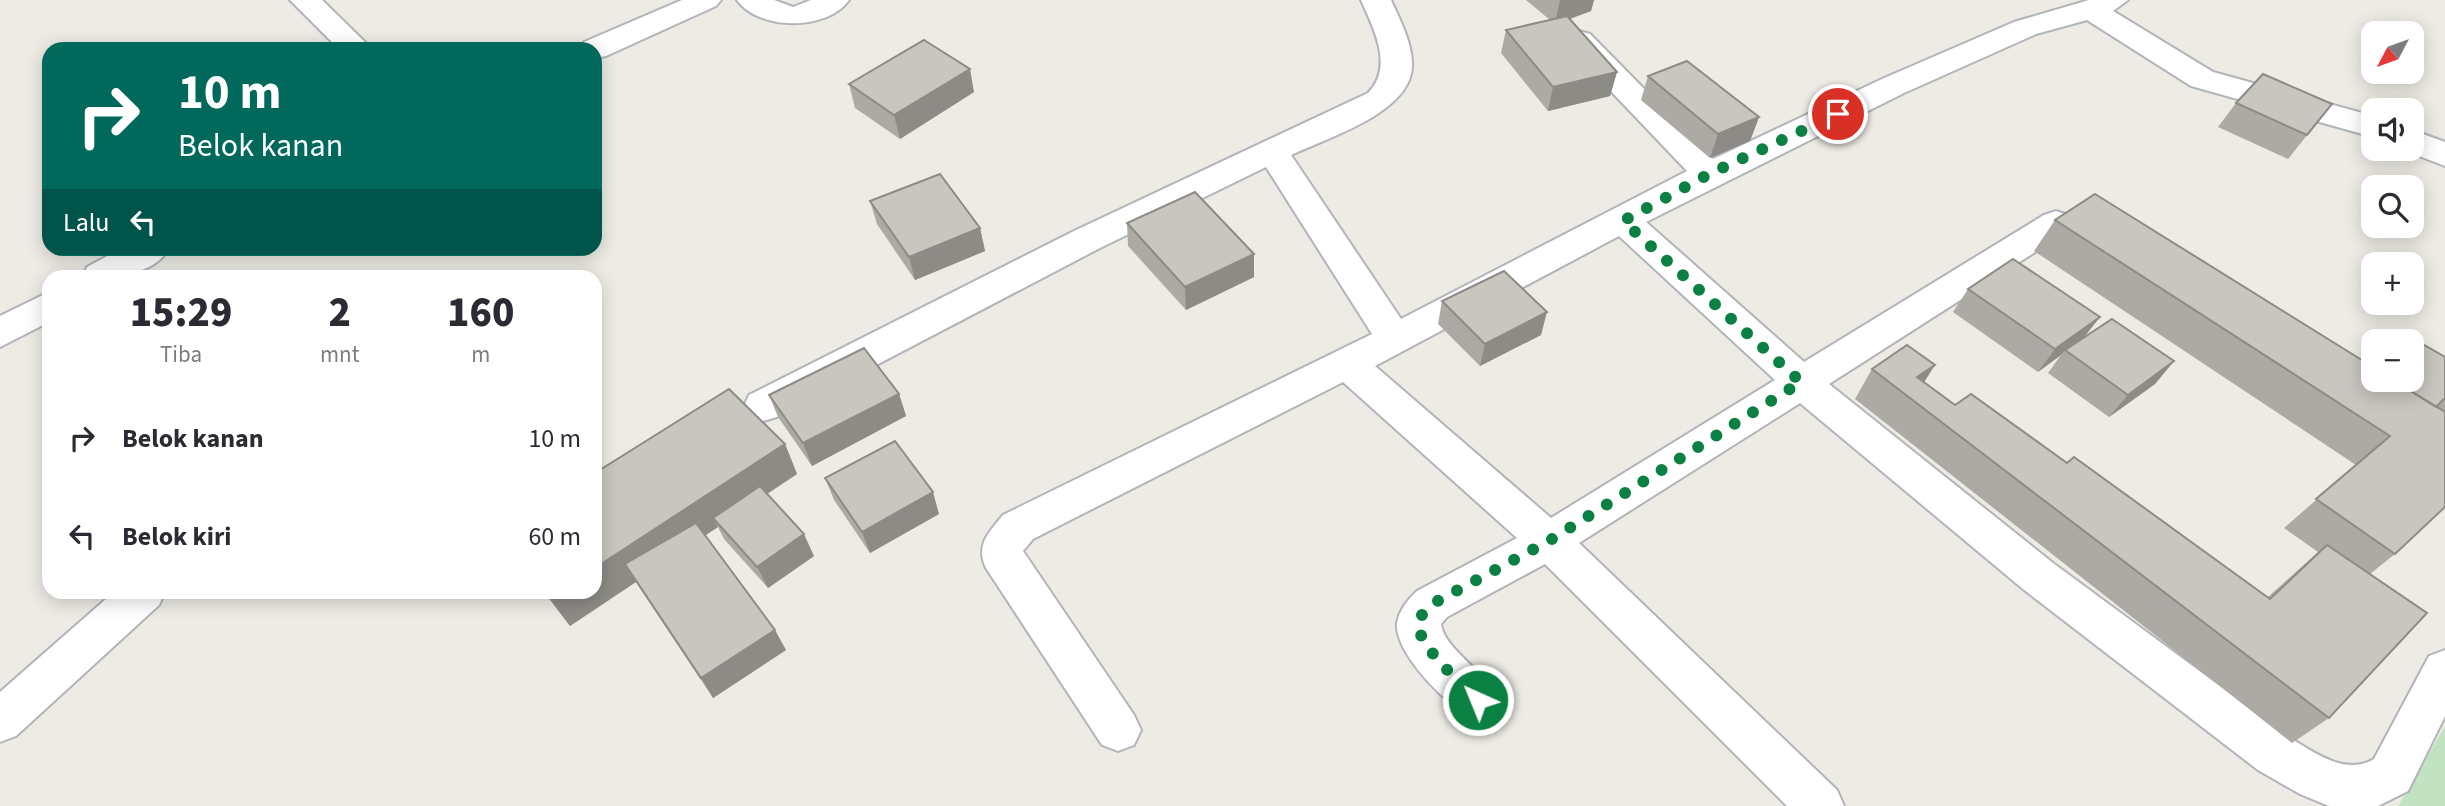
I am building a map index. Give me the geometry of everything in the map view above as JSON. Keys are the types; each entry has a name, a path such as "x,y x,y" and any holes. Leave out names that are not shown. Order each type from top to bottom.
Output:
{"street":[{"path":"306,0 350,42"},
{"path":"602,46 706,0"},
{"path":"752,0 779,15 792,18 834,0"},
{"path":"763,406 1086,240 1273,153 1392,90 1398,76 1390,33 1376,0"},
{"path":"1118,730 1000,555 1003,545 1018,527 1395,339 1709,174 1893,86 2025,29 2102,5 2202,79 2361,124"},
{"path":"1574,35 1709,174"},
{"path":"2424,146 2445,155"},
{"path":"1273,153 1395,339"},
{"path":"1623,221 1801,382 2038,576 2274,754 2333,788 2364,799 2392,775 2445,670"},
{"path":"1478,700 1425,645 1419,632 1419,622 1432,604 1549,541 2056,223"},
{"path":"111,270 137,256"},
{"path":"0,333 42,309"},
{"path":"1346,362 1549,541 1819,806"},
{"path":"0,721 136,599"}],"green space":[{"path":"2445,726 2445,806 2398,806"}],"building":[{"path":"1567,16 1617,72 1553,87 1506,30"},
{"path":"924,40 970,69 894,115 849,84"},
{"path":"1687,61 1759,117 1718,134 1648,76"},
{"path":"2263,74 2332,104 2307,135 2236,103"},
{"path":"940,174 980,228 909,257 870,201"},
{"path":"1195,192 1254,254 1185,287 1127,223"},
{"path":"2095,194 2361,360 2361,392 2412,392 2445,412 2445,507 2395,554 2316,499 2390,436 2055,220"},
{"path":"2013,259 2100,317 2055,349 1968,289"},
{"path":"1504,271 1547,312 1485,344 1442,301"},
{"path":"2112,319 2174,361 2128,395 2065,350"},
{"path":"1907,345 1935,365 1917,377 1955,405 1971,394 2067,463 2074,457 2270,599 2327,545 2427,613 2329,718 1872,369"},
{"path":"2424,345 2445,357 2445,398 2436,407 2412,392 2424,392"},
{"path":"864,348 899,394 803,443 769,395"},
{"path":"729,389 785,444 602,563 602,469"},
{"path":"895,441 933,492 862,532 825,478"},
{"path":"760,486 804,534 757,567 713,518"},
{"path":"696,523 775,630 701,678 625,564"}],"route":[{"path":"1478,700 1425,645 1419,632 1419,622 1432,604 1549,541 1801,382 1623,221 1709,174 1838,114"}]}
